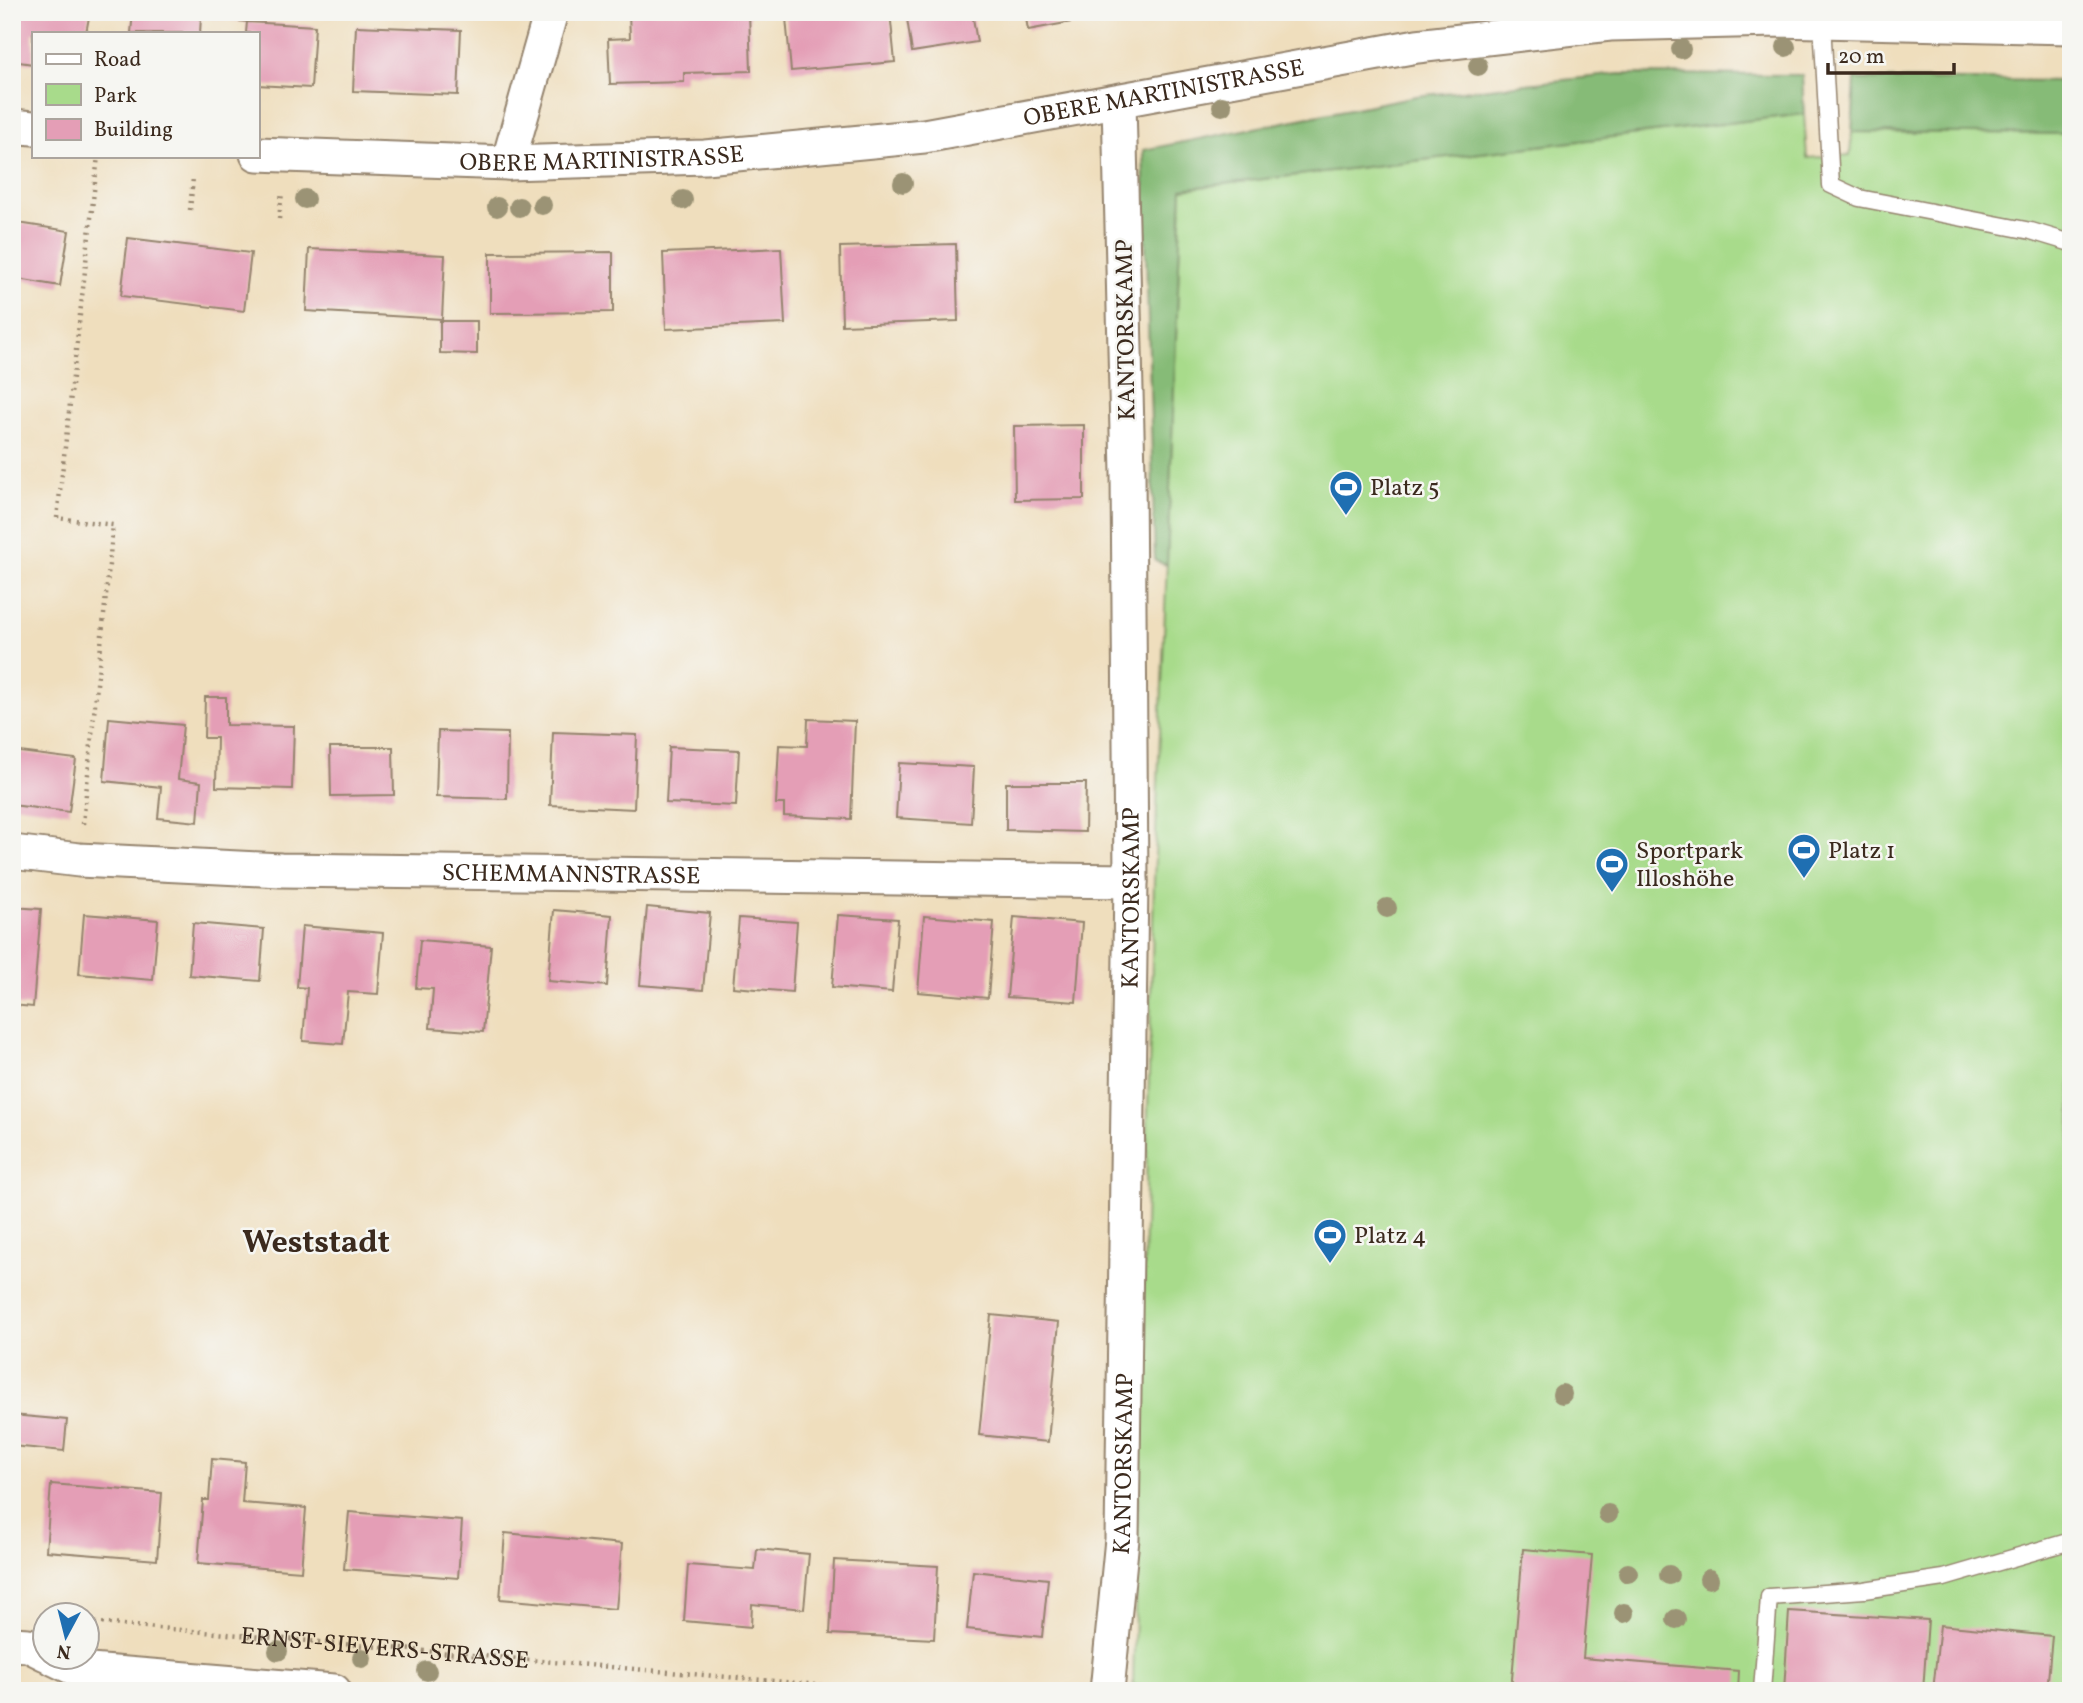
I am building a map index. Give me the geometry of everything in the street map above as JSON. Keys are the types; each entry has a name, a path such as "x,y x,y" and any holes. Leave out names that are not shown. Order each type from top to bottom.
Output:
{"street":[{"path":"508,163 551,12"},
{"name":"OBERE MARTINISTRASSE","path":"259,154 508,163 705,157 924,136 1416,46 1610,24 1776,20 2071,27"},
{"name":"KANTORSKAMP","path":"1107,1691 1122,1539 1137,881 1119,102"},
{"path":"12,126 32,128"},
{"name":"SCHEMMANNSTRASSE","path":"12,852 79,860 281,870 1137,881"},
{"path":"12,1644 32,1647"},
{"name":"ERNST-SIEVERS-STRASSE","path":"102,1672 334,1691"}],"lane":[{"path":"1822,22 1831,185 1859,198 2031,231 2071,243"},
{"path":"1762,1691 1769,1597 1864,1590 1944,1578 2071,1541"}],"path":[{"path":"12,188 15,158"},
{"path":"79,860 113,525 57,518 98,158"},
{"path":"190,210 194,178"},
{"path":"279,219 282,187"},
{"name":"ERNST-SIEVERS-STRASSE","path":"102,1623 890,1691"}],"green space":[{"path":"1619,74 1802,75 1804,114 1182,189 1167,565 1155,561 1143,150 1416,96"},
{"path":"1855,79 2071,81 2071,134 1852,132"},
{"name":"Sportpark Illoshöhe","path":"1804,114 1807,158 1850,155 1852,132 2071,134 2071,1691 1159,1691 1133,1685 1154,882 1182,189"}],"building":[{"path":"12,12 90,12 86,32 32,32 32,64 12,61"},
{"path":"133,12 201,17 200,32 131,32"},
{"path":"201,12 248,12 247,22 201,17"},
{"path":"629,12 749,12 751,71 684,73 684,82 610,84 608,39 630,38"},
{"path":"783,12 890,12 895,62 791,71 786,18"},
{"path":"906,12 972,12 977,42 912,52"},
{"path":"1025,12 1113,12 1114,14 1028,30"},
{"path":"247,22 315,26 311,88 259,85 259,32 246,32"},
{"path":"356,26 461,30 458,95 353,91"},
{"path":"12,222 69,231 60,286 12,278"},
{"path":"128,238 251,253 244,311 121,296"},
{"path":"956,244 958,321 842,325 840,247"},
{"path":"781,248 785,324 666,329 663,253"},
{"path":"309,249 445,255 442,319 306,311"},
{"path":"613,252 613,312 490,313 490,253"},
{"path":"440,321 477,321 477,354 440,353"},
{"path":"1084,425 1084,499 1015,500 1014,426"},
{"path":"205,697 226,697 226,725 294,726 292,789 216,787 217,738 204,738"},
{"path":"109,718 183,725 178,779 201,782 198,822 158,818 161,787 104,781"},
{"path":"808,719 855,721 851,819 784,816 784,804 776,804 779,745 807,746"},
{"path":"438,731 508,733 507,799 436,797"},
{"path":"553,732 637,735 634,809 550,805"},
{"path":"330,747 393,747 394,795 331,796"},
{"path":"669,747 739,750 736,806 666,803"},
{"path":"12,751 76,759 69,812 12,805"},
{"path":"899,763 974,767 971,823 896,818"},
{"path":"1006,783 1086,783 1085,832 1006,830"},
{"path":"12,907 41,909 33,1007 12,1005"},
{"path":"647,907 710,913 703,990 640,985"},
{"path":"554,910 612,915 607,986 548,981"},
{"path":"84,914 158,920 153,980 79,974"},
{"path":"838,915 898,919 892,992 832,987"},
{"path":"924,916 994,922 988,998 918,992"},
{"path":"1014,917 1082,923 1076,1002 1007,997"},
{"path":"739,918 797,922 792,992 733,987"},
{"path":"193,923 264,929 260,981 189,975"},
{"path":"302,926 383,933 378,994 348,992 343,1044 303,1041 307,988 297,987"},
{"path":"420,940 491,946 483,1032 430,1028 433,989 416,988"},
{"path":"991,1315 1059,1322 1048,1442 979,1435"},
{"path":"12,1415 67,1420 64,1451 12,1446"},
{"path":"212,1459 245,1462 242,1503 306,1508 301,1571 198,1563 203,1500 209,1500"},
{"path":"51,1484 162,1493 157,1560 46,1551"},
{"path":"349,1512 462,1521 458,1578 344,1569"},
{"path":"505,1533 622,1544 616,1609 500,1599"},
{"path":"757,1549 809,1554 804,1609 752,1604 751,1627 684,1621 688,1565 755,1570"},
{"path":"1523,1549 1592,1555 1583,1658 1739,1671 1738,1691 1511,1691"},
{"path":"834,1560 938,1566 934,1639 830,1634"},
{"path":"973,1571 1048,1579 1042,1637 967,1629"},
{"path":"1789,1611 1928,1620 1923,1691 1784,1691"},
{"path":"1940,1625 2052,1636 2047,1691 1933,1691"}],"place":[{"name":"Platz 5","path":"1346,517"},
{"name":"Platz 1","path":"1804,880"},
{"name":"Sportpark Illoshöhe","path":"1612,894"},
{"name":"Platz 4","path":"1330,1265"}],"district":[{"name":"Weststadt","path":"316,1241"}]}
